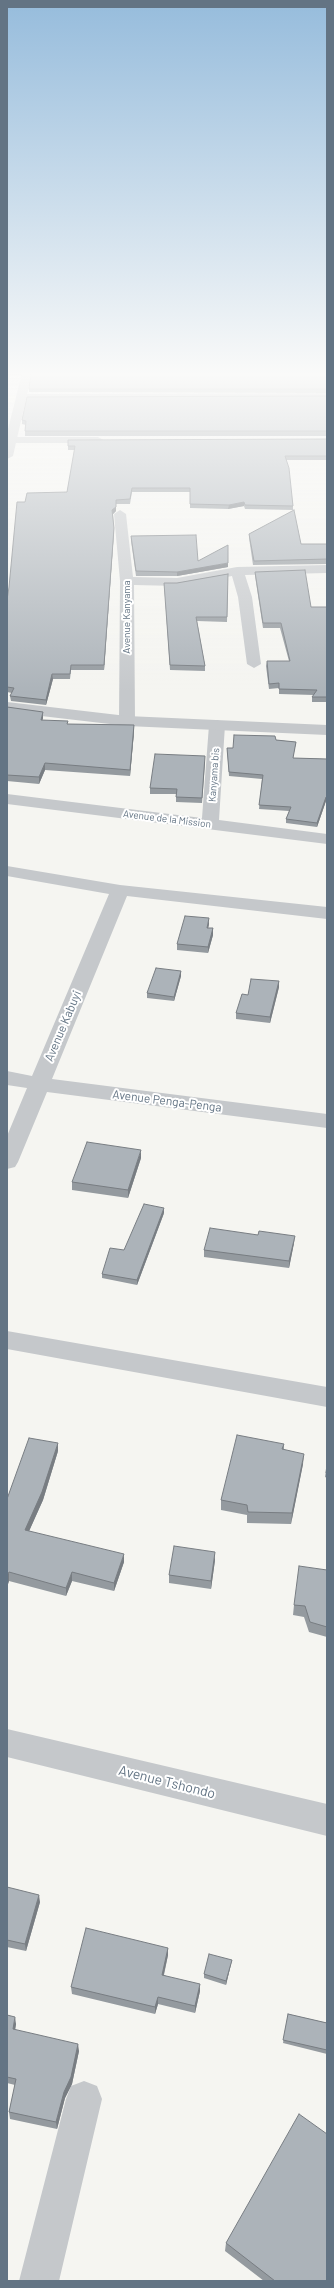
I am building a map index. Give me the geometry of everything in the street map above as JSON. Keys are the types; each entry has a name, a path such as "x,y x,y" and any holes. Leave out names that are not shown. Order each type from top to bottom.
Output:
{"street":[{"name":"Avenue Kanyama","path":"120,514 127,581 127,721"},
{"path":"127,581 176,582 237,571 327,569"},
{"path":"237,571 245,597 254,664"},
{"path":"7,707 127,721 327,730"},
{"name":"Kanyama bis","path":"210,825 217,725"},
{"name":"Avenue de la Mission","path":"7,799 327,839"},
{"path":"7,871 120,890 327,912"},
{"name":"Avenue Kabuyi","path":"7,1162 38,1084 120,890"},
{"name":"Avenue Penga-Penga","path":"7,1078 38,1084 327,1121"},
{"path":"7,1340 327,1397"},
{"name":"Avenue Tshondo","path":"7,1743 327,1820"},
{"path":"39,2281 84,2099"}],"building":[{"path":"69,480 290,480 293,506 245,505 244,502 229,505 190,504 190,488 132,488 130,499 116,500 116,507 112,510 114,528 104,665 71,665 70,674 52,674 46,700 10,696 14,688 7,687 7,600 17,502 25,502 27,493 67,492"},
{"path":"294,510 301,544 327,544 327,559 254,561 249,534"},
{"path":"196,535 198,561 228,545 228,563 177,572 136,571 131,536"},
{"path":"305,570 311,607 327,607 327,697 312,697 317,690 279,689 279,683 269,684 267,661 290,661 281,623 263,623 255,572"},
{"path":"228,574 227,617 196,617 205,666 170,665 164,583 177,583"},
{"path":"7,707 43,712 41,720 68,721 67,724 134,725 130,770 45,763 39,777 7,775"},
{"path":"234,735 275,736 276,740 296,742 293,758 327,759 327,797 317,823 286,819 291,807 259,805 263,775 229,772 227,748 233,748"},
{"path":"155,754 205,756 202,798 176,797 177,789 150,788"},
{"path":"185,916 209,918 207,928 213,928 208,947 177,944"},
{"path":"156,968 181,971 174,997 147,993"},
{"path":"251,979 279,981 270,1017 236,1013 242,994 248,995"},
{"path":"87,1142 141,1150 128,1190 72,1182"},
{"path":"144,1204 164,1208 137,1280 102,1274 110,1248 124,1250"},
{"path":"210,1228 258,1235 259,1231 295,1236 289,1261 204,1250"},
{"path":"237,1435 284,1444 282,1449 304,1454 292,1513 248,1512 247,1505 221,1500"},
{"path":"29,1438 58,1443 42,1492 25,1530 124,1554 114,1583 72,1572 66,1588 9,1572 7,1576 7,1499"},
{"path":"174,1546 215,1552 211,1581 169,1575"},
{"path":"299,1566 327,1570 327,1627 310,1622 305,1606 294,1605"},
{"path":"7,1887 39,1895 25,1944 7,1940"},
{"path":"86,1928 168,1948 162,1975 200,1984 195,2006 158,1997 155,2007 71,1987"},
{"path":"209,1954 232,1960 226,1981 204,1974"},
{"path":"288,2014 327,2023 327,2050 283,2040"},
{"path":"7,2015 15,2017 13,2029 78,2044 71,2077 64,2092 56,2122 9,2112 16,2079 7,2077"},
{"path":"299,2114 327,2134 327,2281 275,2281 226,2243"}]}
